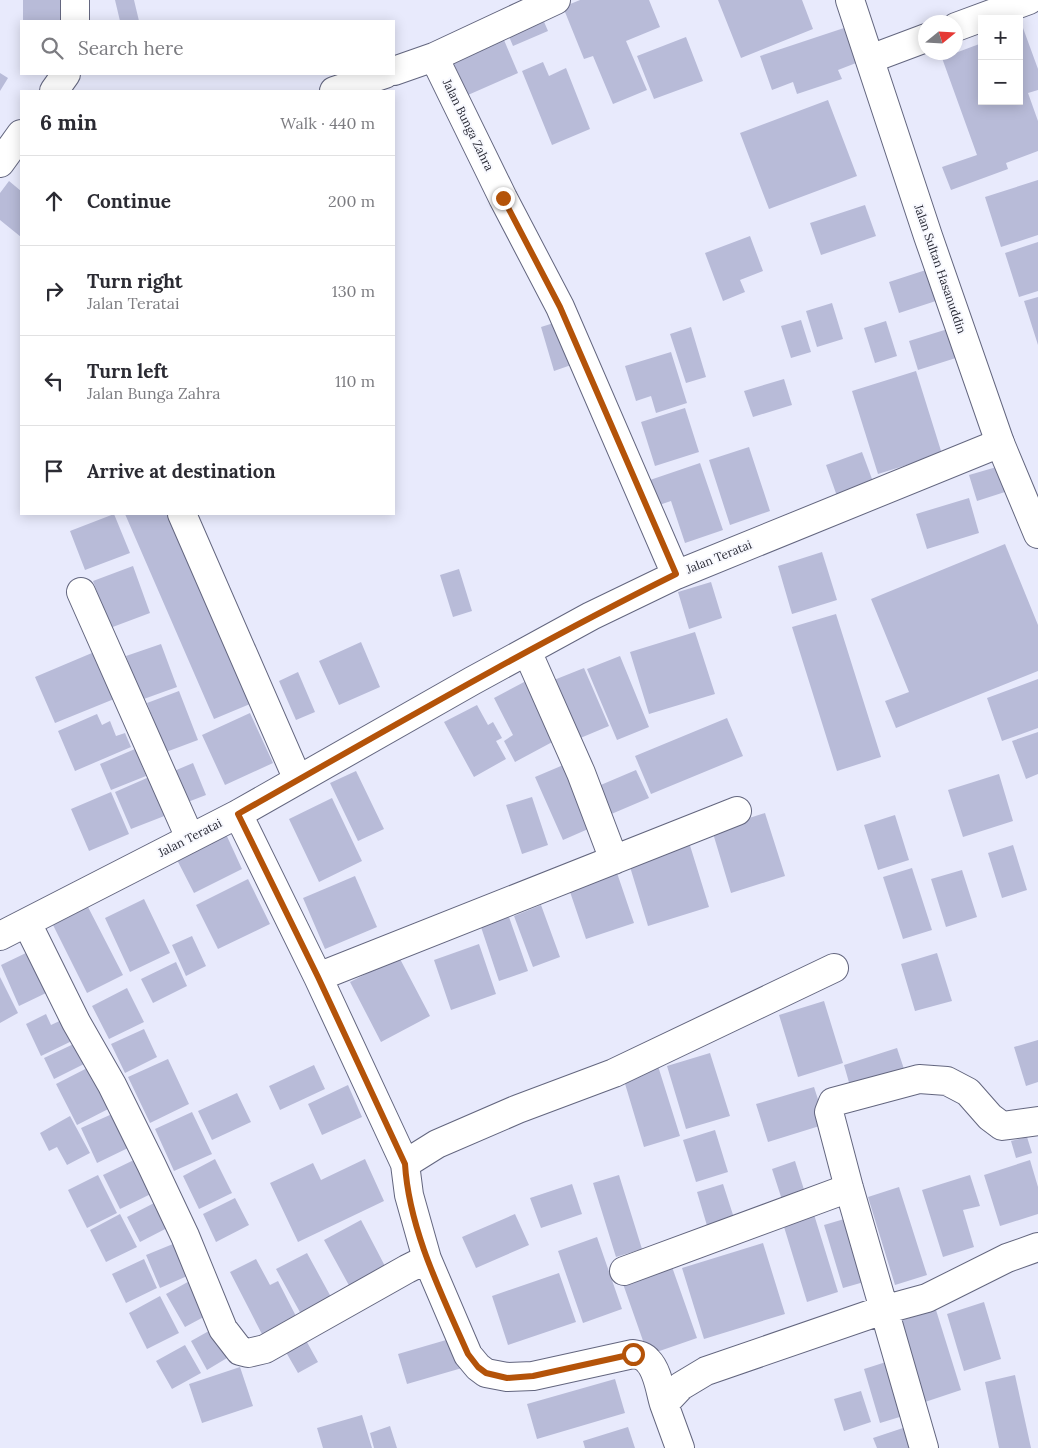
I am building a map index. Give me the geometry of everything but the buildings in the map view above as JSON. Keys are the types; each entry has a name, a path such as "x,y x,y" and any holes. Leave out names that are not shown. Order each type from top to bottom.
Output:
{"street":[{"path":"75,0 75,20"},
{"path":"395,71 434,57 556,0"},
{"name":"Jalan Sultan Hasanuddin","path":"850,0 928,236 1000,443 1038,534"},
{"path":"963,24 1029,0"},
{"path":"870,58 918,41"},
{"name":"Jalan Bunga Zahra","path":"434,57 503,198 560,307 676,574"},
{"path":"55,90 65,75"},
{"path":"337,90 382,75"},
{"path":"0,163 20,135"},
{"name":"Jalan Teratai","path":"0,936 238,814 590,616 676,574 1000,443"},
{"path":"182,515 298,780"},
{"path":"81,592 190,838"},
{"path":"527,651 581,773 614,860"},
{"path":"318,977 737,811"},
{"path":"238,814 318,977 405,1164 409,1195 427,1259 468,1354 478,1367 486,1373 507,1378 533,1376 633,1354 643,1357 649,1361 654,1370 680,1448"},
{"path":"27,923 76,1022 112,1085 151,1164 185,1236 223,1329 240,1351 248,1353 265,1349 427,1259"},
{"path":"405,1164 437,1144 518,1109 614,1073 834,968"},
{"path":"924,1448 829,1112 833,1102 919,1079 947,1081 968,1092 1002,1126 1038,1121"},
{"path":"624,1271 849,1188"},
{"path":"664,1404 681,1386 706,1371 884,1310 927,1298 1008,1258 1038,1247"}],"route":[{"path":"503,198 560,307 676,574 590,616 238,814 318,977 405,1164 409,1195 427,1259 468,1354 478,1367 486,1373 507,1378 533,1376 633,1354"}]}
